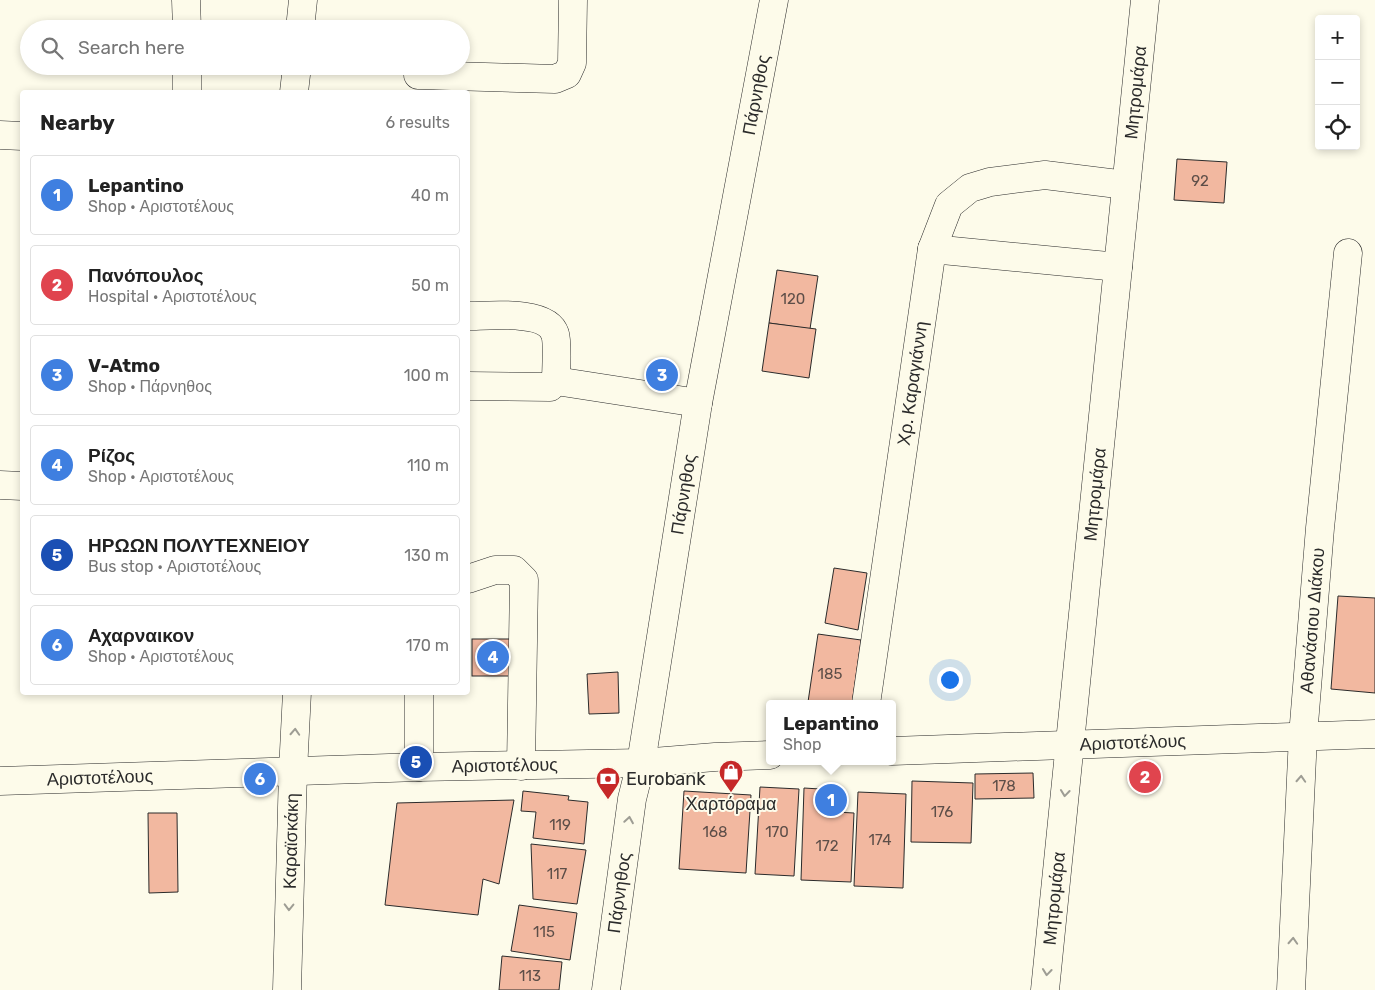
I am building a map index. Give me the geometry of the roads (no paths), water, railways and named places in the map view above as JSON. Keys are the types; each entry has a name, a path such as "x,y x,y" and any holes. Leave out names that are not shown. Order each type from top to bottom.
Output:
{"street":[{"path":"186,0 187,20"},
{"path":"301,20 303,0"},
{"path":"418,75 555,79 567,74 572,63 573,0"},
{"name":"Πάρνηθος","path":"606,990 628,824 641,763 698,403 774,0"},
{"name":"Μητρομάρα","path":"1045,990 1145,0"},
{"path":"187,75 187,90"},
{"path":"294,90 296,75"},
{"path":"0,135 20,136"},
{"name":"Χρ. Καραγιάννη","path":"867,700 932,249 949,205 970,188 990,182 1045,176 1126,185"},
{"path":"932,249 1118,267"},
{"name":"Αθανάσιου Διάκου","path":"1291,990 1303,736 1320,528 1348,253"},
{"path":"470,316 533,317 546,323 555,334 556,381 550,387 470,386"},
{"path":"556,381 698,403"},
{"path":"0,485 20,486"},
{"path":"470,578 495,570 514,570 524,580 521,766"},
{"name":"Καραϊσκάκη","path":"287,990 297,695"},
{"path":"419,695 419,767"},
{"name":"Αριστοτέλους","path":"896,751 1375,734"},
{"name":"Αριστοτέλους","path":"0,781 419,767 641,763 766,755"}],"place":[{"name":"V-Atmo","path":"662,375"},
{"name":"Ρίζος","path":"493,657"},
{"name":"ΗΡΩΩΝ ΠΟΛΥΤΕΧΝΕΙΟΥ","path":"416,762"},
{"name":"Πανόπουλος","path":"1145,777"},
{"name":"Αχαρναικον","path":"260,779"},
{"name":"Χαρτόραμα","path":"731,793"},
{"name":"Eurobank","path":"608,800"},
{"name":"Lepantino","path":"831,800"}]}
